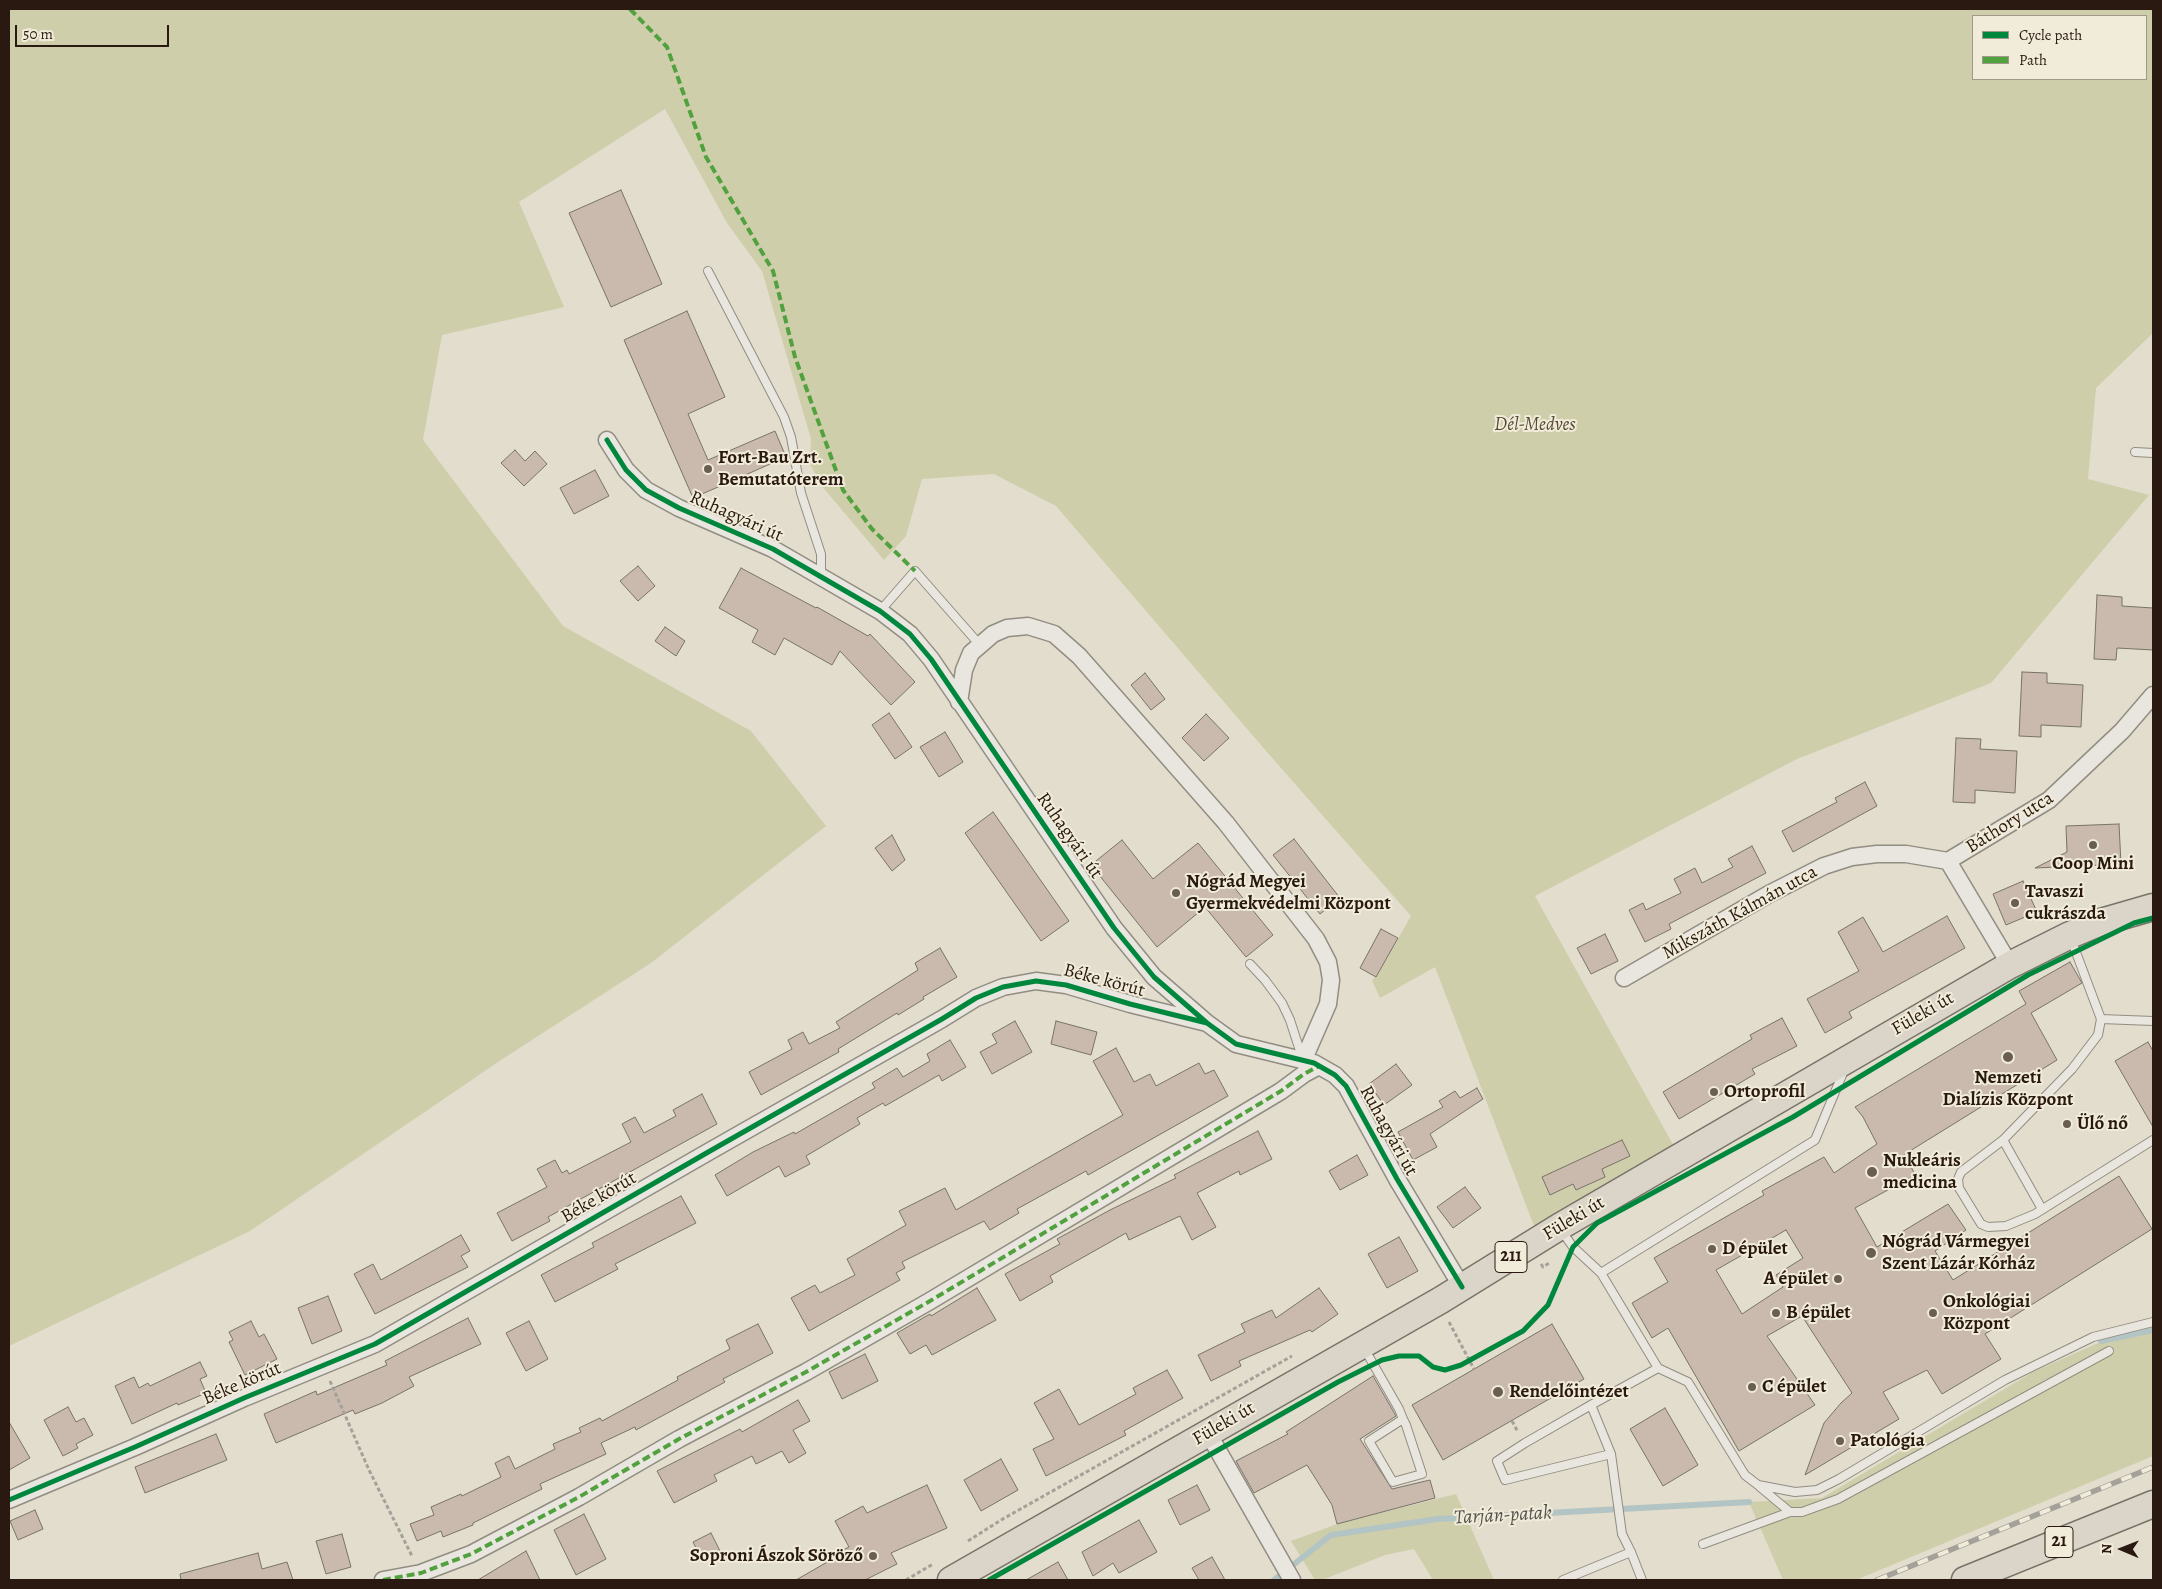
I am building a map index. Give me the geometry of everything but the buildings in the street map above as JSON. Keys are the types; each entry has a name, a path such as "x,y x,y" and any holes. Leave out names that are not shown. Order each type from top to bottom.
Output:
{"main road":[{"name":"Füleki út","path":"944,1570 1208,1433 1462,1287 1559,1227 2010,965 2070,935 2110,919 2153,907"},
{"name":"21","path":"1965,1580 2153,1504"}],"street":[{"name":"Ruhagyári út","path":"606,440 626,470 646,490 679,508 773,549 880,611 910,634 931,659 1132,953 1154,977 1206,1023 1236,1044 1319,1066 1335,1075 1346,1086 1397,1179 1462,1287"},
{"path":"959,702 964,670 971,653 979,644 993,634 1007,628 1028,626 1054,634 1079,656 1226,822 1316,939 1328,962 1331,980 1328,1004 1303,1061"},
{"name":"Báthory utca","path":"2010,965 1948,861 2049,800 2122,731 2153,695"},
{"name":"Mikszáth Kálmán utca","path":"1624,978 1769,894 1824,866 1852,858 1877,854 1906,854 1948,861"},
{"name":"Béke körút","path":"9,1500 375,1344 942,1020 976,998 1003,987 1036,981 1066,985 1130,1004 1206,1023"},
{"path":"383,1580 421,1572 488,1546 579,1497 679,1439 815,1367 930,1302 1273,1096 1319,1066"},
{"path":"1208,1433 1292,1580"}],"lane":[{"path":"708,271 784,417 791,436 801,494 821,554 821,576"},
{"path":"2135,452 2153,452"},
{"path":"880,611 915,572 979,644"},
{"path":"2070,935 2101,1019 2098,1036 2072,1069 2003,1140 1962,1172 1958,1179 1959,1188 1977,1220 1984,1226 2000,1227 2015,1223 2042,1209 2153,1140"},
{"path":"1250,964 1282,1003 1290,1020 1303,1061"},
{"path":"2101,1019 2153,1021"},
{"path":"1601,1273 1815,1140 1838,1090 1849,1057"},
{"path":"2003,1140 2042,1209"},
{"path":"1559,1227 1573,1248 1601,1273 1658,1368 1688,1382 1745,1475 1790,1512"},
{"path":"1758,1485 1794,1492 1817,1490 1839,1479 2005,1380 2093,1337 2153,1322"},
{"path":"1362,1344 1403,1419 1422,1474 1393,1482 1370,1442 1403,1419"},
{"path":"1703,1544 1790,1512 1802,1512 1838,1499 2109,1351"},
{"path":"1611,1454 1504,1480 1497,1461 1658,1368"},
{"path":"1591,1405 1611,1454 1622,1534 1642,1580"},
{"path":"1563,1580 1631,1552"}],"path":[{"path":"1449,1322 1474,1369"},
{"path":"962,1545 1001,1520 1294,1355"},
{"path":"1461,1365 1476,1357"},
{"path":"323,1366 369,1470 421,1572"},
{"path":"906,1580 944,1570"}],"green space":[{"name":"Dél-Medves","path":"9,9 2153,9 2153,333 2096,388 2088,479 2149,495 1991,683 1797,759 1535,896 1680,1157 1539,1239 1435,967 1380,998 1372,980 1376,977 1411,916 1267,752 1056,506 994,474 922,479 906,536 884,560 821,485 810,464 811,439 762,271 727,223 665,109 519,202 564,307 442,335 423,440 563,626 751,731 826,826 651,963 501,1060 250,1231 9,1346"},
{"path":"2153,1330 2153,1456 1856,1580 1783,1580 1749,1502 1822,1498 2033,1372 2105,1340"},
{"path":"1456,1494 1494,1580 1433,1580 1414,1549 1385,1555 1322,1580 1315,1580 1291,1541 1337,1524"}],"waterway":[{"name":"Tarján-patak","path":"2101,1341 2153,1330"},
{"name":"Tarján-patak","path":"1274,1580 1331,1535 1438,1519 1749,1502"}],"railway":[{"path":"1877,1580 2153,1467"}],"marked path":[{"path":"630,9 667,47 706,157 773,271 795,357 843,490 872,529 915,571"},
{"path":"383,1580 421,1573 471,1554 579,1497 679,1439 806,1372 930,1301 1281,1091 1304,1074 1319,1066"}],"cycle path":[{"path":"607,440 626,470 646,490 679,508 773,549 880,611 910,634 931,659 1114,928 1154,977 1207,1023 1236,1044 1314,1063 1335,1075 1346,1086 1397,1179 1462,1287"},
{"path":"989,1580 1338,1382 1382,1360 1399,1356 1419,1356 1433,1367 1445,1370 1461,1365 1523,1331 1548,1305 1573,1247 1597,1223 1793,1117 2028,975 2134,923 2153,918"},
{"path":"9,1500 135,1447 244,1398 375,1344 976,998 1003,987 1036,981 1066,985 1130,1004 1207,1023"}],"place":[{"name":"Fort-Bau Zrt. Bemutatóterem","path":"708,469"},
{"name":"Coop Mini","path":"2093,845"},
{"name":"Nógrád Megyei Gyermekvédelmi Központ","path":"1176,893"},
{"name":"Tavaszi cukrászda","path":"2015,903"},
{"name":"Nemzeti Dialízis Központ","path":"2008,1057"},
{"name":"Ortoprofil","path":"1714,1092"},
{"name":"Ülő nő","path":"2067,1124"},
{"name":"Nukleáris medicina","path":"1872,1172"},
{"name":"D épület","path":"1712,1249"},
{"name":"Nógrád Vármegyei Szent Lázár Kórház","path":"1871,1253"},
{"name":"A épület","path":"1838,1279"},
{"name":"B épület","path":"1776,1313"},
{"name":"Onkológiai Központ","path":"1933,1313"},
{"name":"C épület","path":"1752,1387"},
{"name":"Rendelőintézet","path":"1498,1392"},
{"name":"Patológia","path":"1840,1441"},
{"name":"Soproni Ászok Söröző","path":"873,1556"}]}
